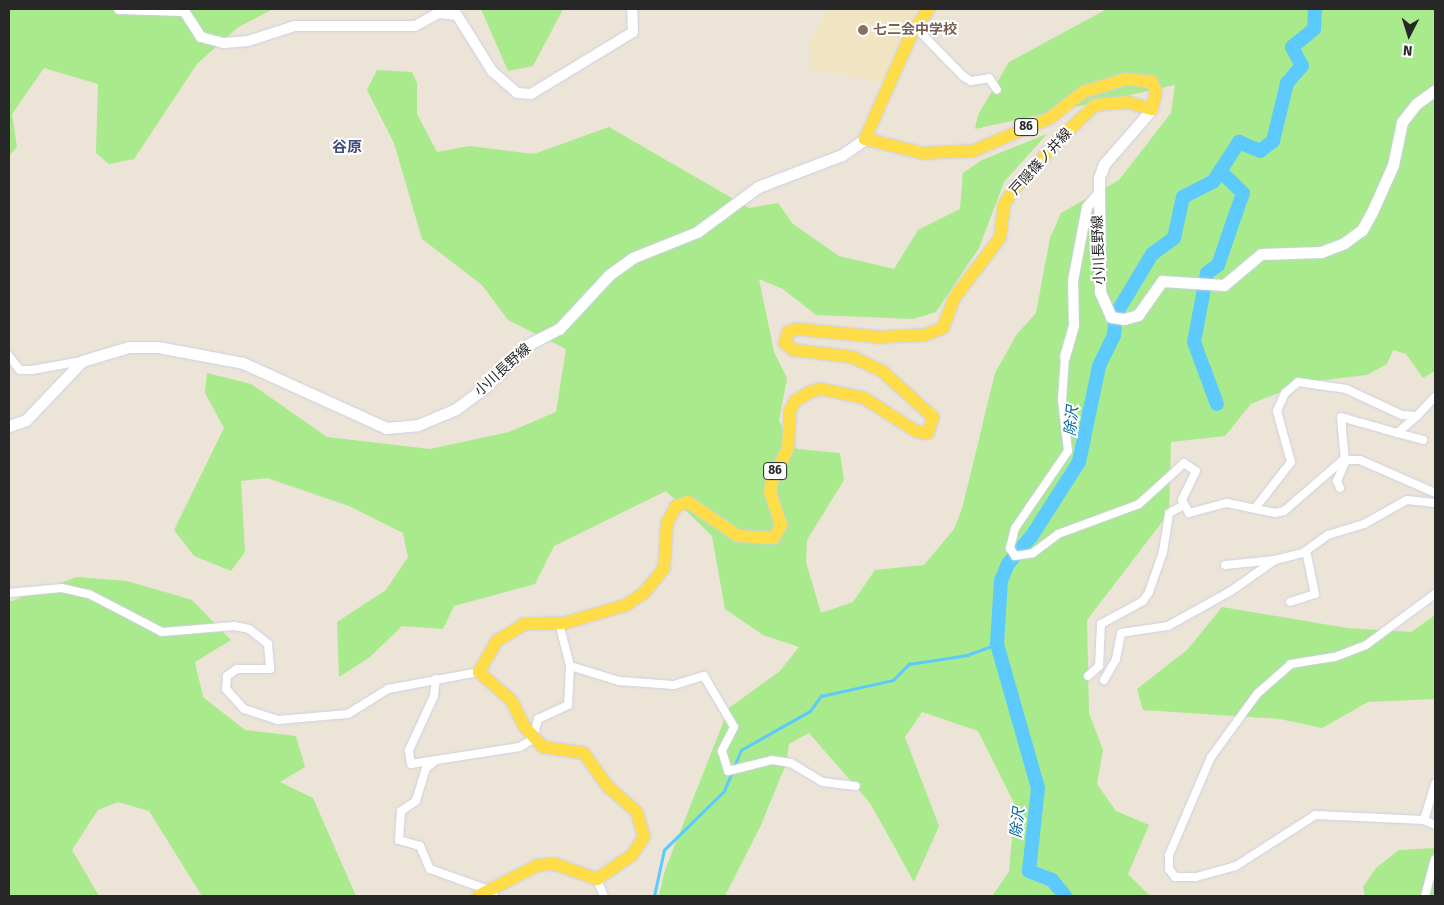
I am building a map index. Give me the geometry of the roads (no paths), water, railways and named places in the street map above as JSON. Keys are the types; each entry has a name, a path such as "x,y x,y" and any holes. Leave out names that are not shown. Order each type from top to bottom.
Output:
{"main road":[{"path":"865,139 916,28 929,9"},
{"name":"戸隠篠ノ井線","path":"479,672 489,652 508,632 524,624 559,623 626,605 656,584 664,568 667,523 676,506 688,502 738,536 774,538 781,525 770,491 772,480 788,448 790,411 800,397 821,389 864,398 917,432 932,430 933,417 882,371 852,357 793,350 785,343 788,332 797,329 879,337 925,335 943,328 955,297 1000,238 1004,205 1014,189 1095,105 1127,102 1152,109 1156,91 1152,82 1126,79 1083,92 1050,118 973,151 922,153 865,139"},
{"name":"小川長野線","path":"1152,109 1104,164 1097,196 1100,292 1111,316 1124,320 1138,315 1162,281 1224,285 1261,254 1321,252 1350,239 1372,212 1393,165 1402,122 1416,104 1435,90"},
{"name":"小川長野線","path":"9,426 26,420 82,361 129,347 211,355 275,376 386,428 418,425 456,409 488,386 527,345 559,329 603,281 632,258 697,232 758,187 842,155 865,139"},
{"path":"479,672 512,701 533,739 543,747 584,753 608,787 638,812 644,829 640,847 597,879 555,864 538,865 486,894"}],"street":[{"path":"119,9 184,11 201,37 224,43 248,41 295,26 415,26 438,13 457,15 492,71 517,93 531,94 633,32 632,9"},
{"path":"916,28 963,76 971,81 989,78 997,90"},
{"path":"1088,676 1099,666 1102,624 1143,601 1149,592 1163,552 1169,513 1182,506 1196,471 1189,463 1139,504 1058,534 1032,553 1015,556 1010,548 1015,528 1068,451 1062,400 1065,357 1074,326 1073,281 1087,207 1097,196"},
{"path":"9,356 20,370 32,370 82,361"},
{"path":"1256,507 1291,462 1277,412 1285,393 1298,382 1346,389 1384,409 1417,416"},
{"path":"1397,433 1435,397"},
{"path":"1340,488 1343,460 1341,418 1423,440"},
{"path":"1182,506 1195,513 1227,503 1284,511 1343,460 1360,460 1435,493"},
{"path":"1224,565 1275,560 1306,551 1328,535 1364,524 1408,500 1435,503"},
{"path":"1290,602 1315,594 1306,551"},
{"path":"1104,680 1116,659 1121,633 1168,626 1231,591 1275,560"},
{"path":"9,592 62,588 89,594 162,632 235,626 249,629 268,644 270,669 231,672 226,689 244,709 278,720 356,712 388,689 479,672"},
{"path":"1435,594 1366,645 1334,658 1291,664 1257,694 1211,758 1169,855 1169,869 1175,877 1196,877 1236,866 1315,815 1424,820 1435,825"},
{"path":"436,679 434,696 409,750 411,764 489,755 533,739 538,719 568,705 570,666 559,623"},
{"path":"570,666 619,681 674,685 704,676 734,728 722,751 728,771 772,760 791,763 823,782 856,786"},
{"path":"436,760 426,768 416,802 401,811 397,834 403,842 420,846 430,869 486,894"},
{"path":"1424,820 1435,784"},
{"path":"1425,896 1435,859"},
{"path":"597,879 604,896"}],"waterway":[{"name":"除沢","path":"1065,896 1052,880 1029,871 1038,788 997,644 1001,581 1008,564 1031,537 1079,462 1099,366 1114,335 1116,314 1152,254 1174,238 1183,197 1213,182 1239,142 1260,151 1273,141 1287,83 1302,66 1292,47 1314,29 1315,9"},
{"path":"1217,404 1194,342 1207,273 1218,265 1243,193 1220,171"},
{"path":"654,896 664,850 724,791 741,750 810,711 821,696 893,680 909,664 967,655 997,644"}],"place":[{"name":"七二会中学校","path":"863,30"}],"district":[{"name":"谷原","path":"347,148"}]}
